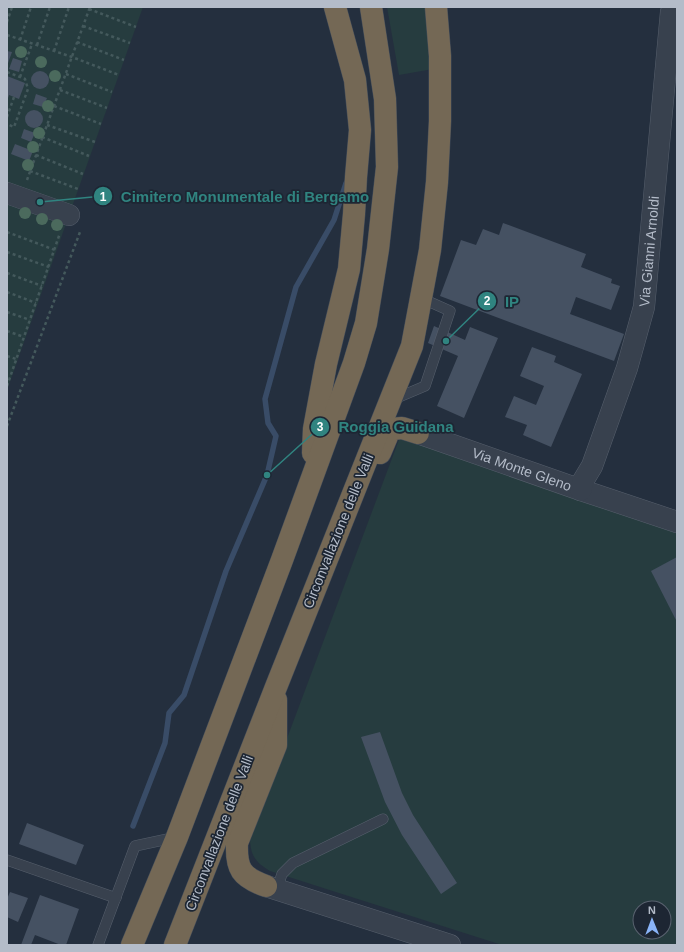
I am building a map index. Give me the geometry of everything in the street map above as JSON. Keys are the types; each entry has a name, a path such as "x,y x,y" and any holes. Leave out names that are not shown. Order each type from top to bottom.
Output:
{"highway":[{"path":"327,7 347,81 356,177"},
{"path":"312,474 314,429 326,364 348,269 354,214 360,130 356,80 335,7"},
{"path":"132,945 177,837 282,560 356,356 366,323 378,249 387,159 385,99 371,7"},
{"name":"Circonvallazione delle Valli","path":"175,945 412,346 430,250 437,182 440,121 440,56 436,7"},
{"path":"334,541 355,519 388,434 392,429 398,428 418,433"},
{"path":"271,887 245,876 240,867 237,856 237,843 276,746 276,687"}],"street":[{"name":"Via Gianni Arnoldi","path":"582,485 592,466 627,368 644,307 671,12"},
{"path":"14,195 65,223"},
{"name":"Via Monte Gleno","path":"418,433 582,485 677,522"},
{"path":"271,887 450,945"}],"lane":[{"path":"390,401 425,386 450,311 421,298"},
{"path":"271,887 293,863 383,819"},
{"path":"98,945 135,846 177,837"},
{"path":"7,860 116,898"}],"path":[{"path":"7,22 12,7"},
{"path":"20,40 31,7"},
{"path":"37,45 50,7"},
{"path":"54,51 69,7"},
{"path":"14,195 30,171 89,8 136,27"},
{"path":"83,26 130,43"},
{"path":"7,35 72,57 118,75"},
{"path":"77,42 124,60"},
{"path":"20,77 32,44"},
{"path":"7,72 25,79 28,89 14,127 7,124"},
{"path":"66,74 112,92"},
{"path":"60,90 107,108"},
{"path":"7,117 14,97"},
{"path":"54,106 101,124"},
{"path":"47,125 95,142"},
{"path":"42,137 89,156"},
{"path":"36,155 83,174"},
{"path":"30,171 78,189"},
{"path":"7,386 48,267 65,223 79,226 80,233 7,426"},
{"path":"7,232 55,250"},
{"path":"7,252 48,267"},
{"path":"7,273 42,286"},
{"path":"7,292 36,303"},
{"path":"7,312 30,320"},
{"path":"7,331 24,337"},
{"path":"7,356 16,359"},
{"path":"7,374 11,375"}],"green space":[{"path":"7,7 143,7 7,390"},
{"path":"387,7 426,7 433,69 399,75"},
{"path":"400,437 677,533 677,945 502,945 270,871 254,857 250,837"}],"building":[{"path":"7,51 12,52 7,66"},
{"path":"13,58 22,61 19,72 9,69"},
{"path":"40,71 46,74 49,80 46,86 40,89 34,86 31,80 34,74"},
{"path":"7,76 25,83 19,99 9,95 7,101"},
{"path":"36,94 47,98 43,107 33,104"},
{"path":"34,110 40,113 43,119 40,125 34,128 28,125 25,119 28,113"},
{"path":"24,129 35,133 31,142 21,138"},
{"path":"15,144 33,151 29,161 11,154"},
{"path":"503,223 586,254 581,267 612,279 611,283 620,286 611,310 576,297 570,314 624,334 614,361 440,296 461,240 476,245 483,229 499,235"},
{"path":"434,326 465,340 470,327 498,338 464,418 437,406 458,356 428,343"},
{"path":"532,347 556,356 554,362 582,374 551,447 523,435 527,425 505,417 514,396 536,405 544,386 520,376"},
{"path":"677,557 677,622 651,571"},
{"path":"380,732 402,793 413,815 457,883 441,894 402,835 385,802 361,737"},
{"path":"27,823 84,845 76,865 19,844"},
{"path":"10,892 28,898 18,922 7,917 7,899"},
{"path":"40,895 79,909 66,945 61,945 35,935 31,945 21,945"}],"waterway":[{"path":"133,826 165,743 169,713 184,695 226,571 267,475 276,436 268,423 265,399 296,287 334,220 346,183"}],"place":[{"name":"Cimitero Monumentale di Bergamo","path":"40,202"},
{"name":"IP","path":"446,341"},
{"name":"Roggia Guidana","path":"267,475"}]}
